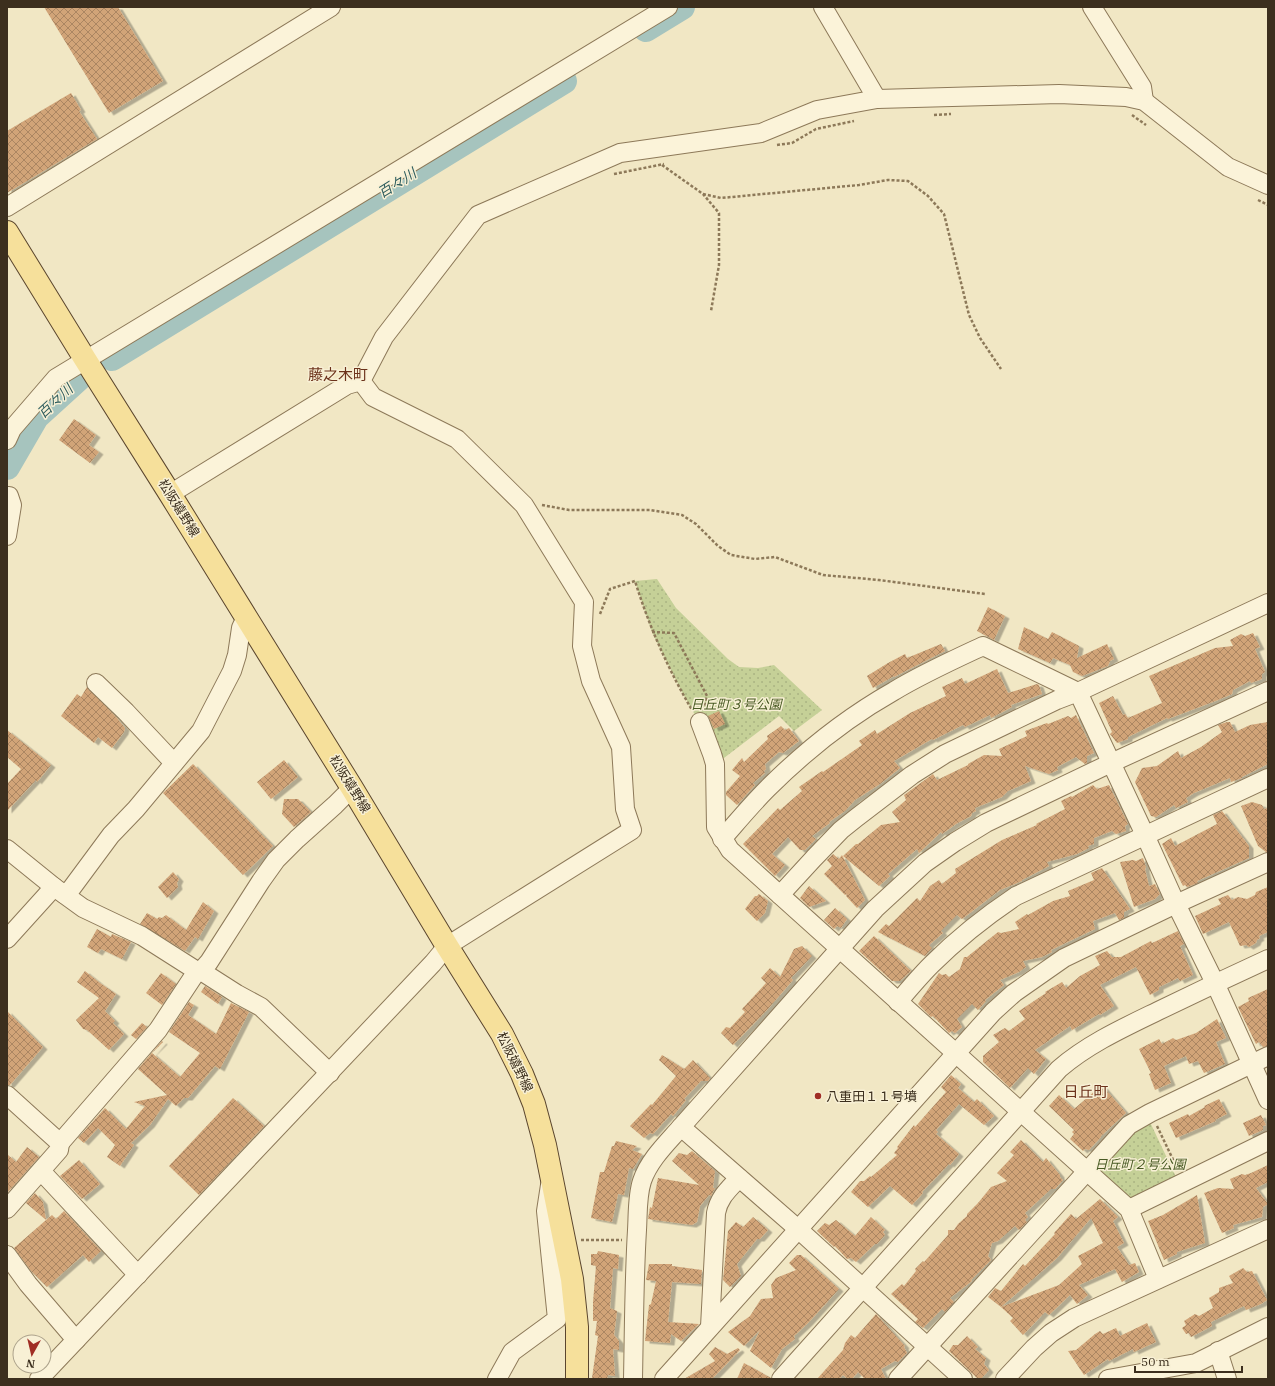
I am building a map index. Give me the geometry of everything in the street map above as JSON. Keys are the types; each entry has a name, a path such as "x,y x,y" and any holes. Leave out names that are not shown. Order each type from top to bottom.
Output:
{"main road":[{"name":"松阪嬉野線","path":"7,232 352,788 502,1034 522,1074 534,1104 552,1173 572,1279 577,1327 577,1379"}],"street":[{"path":"7,208 330,7"},
{"path":"7,440 12,428 56,378 85,359 668,7"},
{"path":"823,7 877,99"},
{"path":"1092,7 1142,88 1144,101"},
{"path":"361,382 384,337 478,215 620,153 761,133 817,110 877,99 1059,94 1126,96 1144,101 1228,166 1268,185"},
{"path":"170,494 347,385 361,382"},
{"path":"39,1379 330,1073 433,963 447,946 632,830 624,809 621,747 591,681 582,646 584,602 524,506 457,439 373,397 361,382"},
{"path":"7,496 9,496 12,505 7,536"},
{"path":"780,896 841,830 912,775 945,754 1057,700 1078,692 1268,603"},
{"path":"7,939 59,891 72,889 112,835 136,809 201,731 232,671 241,628 246,617"},
{"path":"722,839 766,789 837,729 894,691 928,672 983,646 1078,692 1176,904 1215,983 1268,1100"},
{"path":"96,683 126,712 174,763"},
{"path":"632,1379 640,1192 642,1181 648,1168 681,1127 874,909 925,863 986,823 1111,763 1268,691"},
{"path":"700,722 715,764 716,827 730,850 1129,1209 1158,1279"},
{"path":"898,1002 932,965 976,925 1002,906 1032,888 1268,778"},
{"path":"7,1209 59,1150 60,1143 158,1030 199,971 209,962 276,860 297,839 336,806 352,788"},
{"path":"7,848 59,891 83,908 142,936 261,1007 330,1073"},
{"path":"664,1379 955,1053 1003,1002 1064,958 1268,862"},
{"path":"781,1379 1059,1069 1079,1052 1133,1023 1268,959"},
{"path":"898,1379 1129,1125 1150,1112 1268,1056"},
{"path":"7,1095 60,1143"},
{"path":"681,1127 798,1229 963,1379"},
{"path":"1129,1209 1268,1141"},
{"path":"41,1170 138,1275"},
{"path":"497,1379 512,1352 557,1318 546,1211 552,1173"},
{"path":"710,1327 716,1213 722,1196 739,1178"},
{"path":"1006,1379 1034,1348 1051,1333 1074,1318 1268,1229"},
{"path":"7,1255 28,1284 76,1340"},
{"path":"1108,1379 1196,1363 1268,1327"},
{"path":"1218,1351 1228,1379"}],"path":[{"path":"929,115 952,114"},
{"path":"1124,114 1132,116 1151,128"},
{"path":"777,145 792,143 816,129 860,120"},
{"path":"610,175 668,163"},
{"path":"661,165 703,194 719,213 719,265 711,312"},
{"path":"703,194 721,198 888,180 908,181 928,196 944,214 969,315 980,338 1001,369"},
{"path":"1254,198 1268,205"},
{"path":"524,506 533,504 575,510 650,510 682,515 696,524 718,546 731,555 755,559 775,557 823,575 879,580 984,594"},
{"path":"600,614 610,589 635,581 652,632 682,692 700,722"},
{"path":"652,632 674,633 707,696 700,722"},
{"path":"1150,1112 1184,1181"},
{"path":"574,1240 637,1240"}],"green space":[{"name":"日丘町３号公園","path":"657,579 676,608 728,659 739,667 758,668 774,665 822,710 794,731 779,716 720,761 702,718 695,715 652,632 635,581"},
{"name":"日丘町２号公園","path":"1149,1120 1176,1177 1133,1198 1122,1196 1101,1176 1101,1165 1132,1133"}],"building":[{"path":"44,7 118,7 163,81 109,113"},
{"path":"71,93 81,110 79,111 97,139 7,193 7,131"},
{"path":"74,419 96,435 89,445 99,452 90,463 59,440"},
{"path":"988,607 1005,616 994,640 977,631"},
{"path":"1024,627 1048,639 1052,632 1079,646 1077,658 1107,644 1114,659 1110,661 1108,666 1082,676 1073,672 1070,665 1053,658 1050,663 1018,649"},
{"path":"1253,633 1260,647 1255,649 1265,672 1262,674 1262,679 1251,683 1250,681 1233,690 1232,694 1168,719 1167,718 1128,737 1128,739 1117,743 1110,734 1112,732 1099,703 1113,696 1123,715 1125,714 1128,718 1162,703 1149,676 1215,648 1233,646 1230,640 1241,634 1245,636"},
{"path":"941,644 945,651 873,688 867,676 905,654 907,658"},
{"path":"997,669 1008,693 1037,684 1039,685 1042,694 1011,705 1012,707 991,718 990,715 965,727 963,725 933,740 932,739 894,761 900,768 880,784 855,800 845,811 812,836 816,839 805,850 800,850 788,837 772,854 785,865 775,876 743,844 778,808 780,810 802,791 799,787 862,745 859,741 875,730 877,734 910,713 946,696 942,687 962,678 965,684"},
{"path":"87,687 125,728 124,732 112,748 98,737 94,743 61,716 77,694 81,697"},
{"path":"719,711 725,724 714,729 708,716"},
{"path":"1076,715 1094,753 1087,756 1087,763 1085,764 1076,757 1057,767 1058,770 1049,774 1025,766 1031,781 1008,791 1002,797 975,808 976,811 972,813 971,816 942,834 941,832 919,853 917,849 888,874 890,876 879,886 843,856 881,825 900,822 892,812 906,800 904,795 933,774 937,780 968,765 984,755 1002,756 999,749 1027,736 1025,731 1068,716 1071,718"},
{"path":"1230,722 1235,732 1250,725 1268,722 1268,764 1242,778 1231,782 1230,778 1194,793 1186,798 1188,802 1176,808 1174,805 1156,817 1151,816 1135,782 1142,768 1157,766 1178,751 1181,758 1201,747 1222,732 1218,725"},
{"path":"781,726 785,730 789,728 799,741 783,753 779,752 765,764 765,773 753,783 755,785 737,805 726,795 726,792 740,776 732,770 742,758 744,762 768,739 767,736"},
{"path":"7,730 51,765 37,782 36,780 7,811 7,784 21,769 7,757"},
{"path":"284,760 298,777 271,799 257,782"},
{"path":"193,764 273,846 243,875 163,793"},
{"path":"1093,785 1097,789 1109,785 1128,824 1125,826 1126,831 1116,834 1112,831 1094,838 1094,844 1088,846 1089,848 1077,854 1047,862 1049,866 1022,881 1000,890 962,919 957,915 941,931 943,933 929,945 932,948 925,956 878,932 886,924 889,926 917,898 920,901 930,886 939,880 942,884 956,873 955,869 1002,840 1037,825 1036,824 1065,809 1061,801 1071,796 1072,797"},
{"path":"284,799 298,799 311,812 294,827 282,814"},
{"path":"1252,802 1262,805 1264,809 1268,808 1268,852 1258,846 1241,806"},
{"path":"1222,811 1249,846 1249,858 1197,881 1198,883 1187,887 1185,885 1183,886 1162,844 1171,838 1175,846 1217,824 1213,815"},
{"path":"833,854 839,859 842,855 865,900 857,908 846,896 847,894 845,895 824,874 832,866 827,860"},
{"path":"1143,858 1149,886 1155,884 1160,894 1155,899 1134,907 1120,862 1136,861"},
{"path":"1102,868 1130,909 1124,912 1124,918 1119,920 1115,913 1093,921 1095,929 1051,950 1052,952 1042,957 1023,961 1026,967 1019,972 1000,980 1004,985 985,1000 986,1001 978,1010 972,1004 957,1019 962,1027 955,1033 952,1031 949,1033 933,1016 931,1017 918,1004 939,973 942,975 946,974 949,977 960,969 964,957 967,957 998,932 1001,933 1019,929 1015,922 1053,901 1070,896 1068,891 1094,880 1091,873"},
{"path":"173,872 179,879 177,883 178,887 167,898 158,887"},
{"path":"809,886 826,901 809,907 800,898"},
{"path":"1268,887 1268,932 1259,936 1260,938 1256,943 1249,947 1246,945 1240,946 1229,922 1203,934 1195,916 1221,904 1218,899 1228,895 1232,900 1238,897 1247,899 1255,895 1256,892"},
{"path":"759,894 768,901 765,913 757,921 745,909 755,896"},
{"path":"203,902 214,911 198,939 195,937 185,951 140,924 147,913 157,919 166,915 186,930"},
{"path":"835,908 847,919 841,928 837,926 834,929 824,920"},
{"path":"97,929 111,937 112,934 131,942 122,959 101,949 98,953 87,947"},
{"path":"1178,931 1184,944 1180,946 1193,975 1180,981 1178,978 1159,987 1159,990 1150,995 1136,967 1100,985 1114,1006 1072,1030 1070,1026 1035,1050 1046,1059 1034,1074 1028,1068 1010,1088 983,1062 983,1056 999,1042 993,1035 1005,1028 1009,1031 1025,1019 1019,1011 1046,993 1045,992 1062,982 1066,988 1080,976 1100,965 1095,956 1107,951 1112,957 1121,957 1151,941 1152,943"},
{"path":"874,936 911,971 900,981 892,981 859,951"},
{"path":"802,946 812,956 791,978 793,980 767,1010 733,1045 721,1033 726,1027 730,1028 745,1012 742,1009 766,983 761,978 770,968 780,977 794,949"},
{"path":"85,971 116,994 105,1011 115,1021 113,1023 124,1034 109,1050 87,1030 83,1029 76,1020 99,998 77,982"},
{"path":"161,973 176,984 162,1005 146,993"},
{"path":"205,986 222,997 218,1004 201,992"},
{"path":"1268,989 1268,1046 1263,1047 1259,1042 1256,1044 1238,1007 1249,1001 1248,998"},
{"path":"189,1002 194,1005 188,1015 216,1034 231,1003 249,1012 220,1069 215,1066 188,1098 184,1098 176,1106 168,1099 150,1125 131,1143 134,1145 120,1166 107,1157 115,1145 98,1128 84,1143 78,1138 105,1108 126,1129 145,1106 134,1102 167,1095 138,1069 162,1041 163,1042 152,1053 180,1077 200,1053 169,1032"},
{"path":"7,1011 43,1047 10,1085 7,1085"},
{"path":"1217,1019 1226,1038 1216,1042 1225,1064 1204,1073 1198,1061 1189,1064 1186,1056 1164,1066 1171,1083 1155,1090 1149,1074 1151,1073 1139,1049 1159,1039 1162,1044 1173,1038 1176,1040 1196,1033"},
{"path":"142,1023 147,1027 136,1039 131,1035"},
{"path":"662,1055 684,1069 693,1060 710,1078 708,1081 701,1081 684,1099 686,1100 673,1116 671,1114 653,1134 650,1133 644,1138 630,1126 651,1104 652,1105 676,1076 659,1060"},
{"path":"951,1075 961,1084 958,1088 974,1102 977,1099 994,1116 984,1125 959,1104 936,1130 938,1132 936,1134 959,1154 950,1165 949,1164 922,1192 923,1193 912,1205 890,1186 868,1207 851,1192 860,1181 864,1181 870,1176 871,1177 897,1155 894,1153 898,1148 897,1147 914,1125 915,1127 946,1092 941,1087"},
{"path":"1102,1085 1126,1113 1101,1136 1089,1150 1085,1149 1083,1151 1070,1139 1074,1134 1072,1132 1074,1130 1049,1106 1059,1095 1074,1109"},
{"path":"233,1098 264,1126 199,1195 169,1166"},
{"path":"1219,1099 1227,1114 1215,1120 1216,1121 1176,1138 1169,1123 1188,1114 1189,1116 1205,1107 1204,1106"},
{"path":"1261,1115 1266,1125 1263,1126 1263,1130 1249,1136 1243,1123"},
{"path":"1021,1140 1043,1162 1046,1158 1063,1180 1055,1189 1051,1189 1025,1213 1028,1217 1025,1220 1027,1222 1019,1230 1015,1226 998,1241 992,1243 988,1256 991,1260 971,1280 972,1281 950,1298 954,1302 945,1312 942,1309 923,1328 915,1322 918,1319 891,1294 902,1284 904,1286 916,1271 915,1269 923,1261 924,1262 948,1235 948,1230 954,1230 991,1187 1007,1181 997,1173 1014,1155 1010,1152"},
{"path":"616,1141 637,1146 632,1150 642,1154 633,1169 629,1168 624,1195 618,1194 612,1222 591,1218 600,1172 604,1172 612,1146 614,1146"},
{"path":"27,1147 39,1157 7,1193 7,1154 16,1162"},
{"path":"692,1151 715,1171 713,1188 715,1188 711,1196 709,1195 700,1206 697,1222 692,1225 648,1219 650,1207 652,1208 658,1178 699,1185 672,1161 679,1153 687,1155"},
{"path":"79,1160 100,1184 82,1199 60,1176"},
{"path":"1268,1165 1268,1182 1256,1188 1268,1204 1263,1207 1262,1217 1233,1225 1234,1228 1222,1233 1204,1193 1218,1188 1234,1189 1230,1179 1242,1174 1245,1175 1251,1173"},
{"path":"35,1193 43,1202 46,1220 26,1203"},
{"path":"1197,1195 1205,1243 1177,1252 1177,1254 1164,1260 1148,1221 1163,1215"},
{"path":"1100,1199 1118,1217 1113,1221 1124,1243 1117,1247 1129,1265 1135,1263 1139,1272 1122,1282 1115,1269 1079,1285 1088,1295 1077,1304 1070,1295 1049,1315 1045,1312 1023,1335 1010,1321 1013,1318 988,1297 995,1288 1001,1291 1023,1264 1025,1266 1055,1234 1054,1233 1071,1214 1076,1219","holes":["1091,1218 1103,1243 1078,1256 1082,1264 1059,1285 1001,1307 1057,1258"]},
{"path":"64,1211 101,1251 89,1262 83,1255 47,1287 31,1271 14,1248 52,1215 56,1219"},
{"path":"753,1217 768,1230 760,1239 757,1239 737,1264 741,1276 730,1287 723,1280 728,1231 736,1222 743,1227"},
{"path":"871,1217 885,1230 883,1232 885,1235 856,1262 851,1258 847,1259 835,1246 834,1247 817,1231 825,1223 829,1225 836,1220 855,1236"},
{"path":"598,1251 619,1255 618,1269 613,1268 610,1308 617,1311 614,1335 619,1341 619,1350 613,1349 615,1376 608,1375 607,1379 592,1378 598,1336 595,1335 597,1321 593,1321 596,1266 591,1265 591,1254 597,1254"},
{"path":"797,1255 801,1255 839,1289 794,1336 795,1339 782,1349 771,1368 750,1351 760,1330 744,1346 728,1332 750,1316 761,1299 773,1298 771,1285 776,1278 796,1270 789,1263"},
{"path":"649,1264 672,1264 672,1266 702,1270 701,1284 672,1282 668,1322 699,1324 681,1341 671,1334 670,1343 645,1341 649,1305 651,1304 656,1281 646,1280"},
{"path":"1243,1268 1247,1272 1252,1271 1267,1300 1246,1310 1244,1306 1211,1322 1212,1326 1191,1337 1189,1333 1186,1334 1182,1328 1186,1325 1184,1321 1195,1314 1199,1316 1213,1308 1209,1298 1219,1292 1219,1288 1233,1283 1229,1276"},
{"path":"876,1314 905,1346 904,1347 907,1353 898,1362 895,1361 881,1369 886,1379 865,1379 858,1372 852,1379 848,1379 843,1375 839,1379 817,1379 843,1350 845,1343 851,1335 855,1338"},
{"path":"1147,1323 1156,1342 1134,1352 1133,1349 1109,1361 1108,1359 1084,1375 1068,1351 1076,1350 1100,1331 1103,1334 1116,1328 1120,1336"},
{"path":"967,1336 978,1347 975,1349 986,1358 984,1364 989,1370 981,1379 978,1379 949,1351 953,1345 958,1345"},
{"path":"715,1347 727,1354 738,1348 740,1350 712,1379 684,1379 715,1361 709,1354"},
{"path":"744,1363 771,1378 771,1379 737,1379"}],"waterway":[{"name":"百々川","path":"646,29 682,7"},
{"name":"百々川","path":"112,358 564,81"},
{"name":"百々川","path":"7,467 36,417 80,377"}],"place":[{"name":"八重田１１号墳","path":"818,1096"}],"district":[{"name":"藤之木町","path":"338,374"},
{"name":"日丘町","path":"1086,1091"}]}
